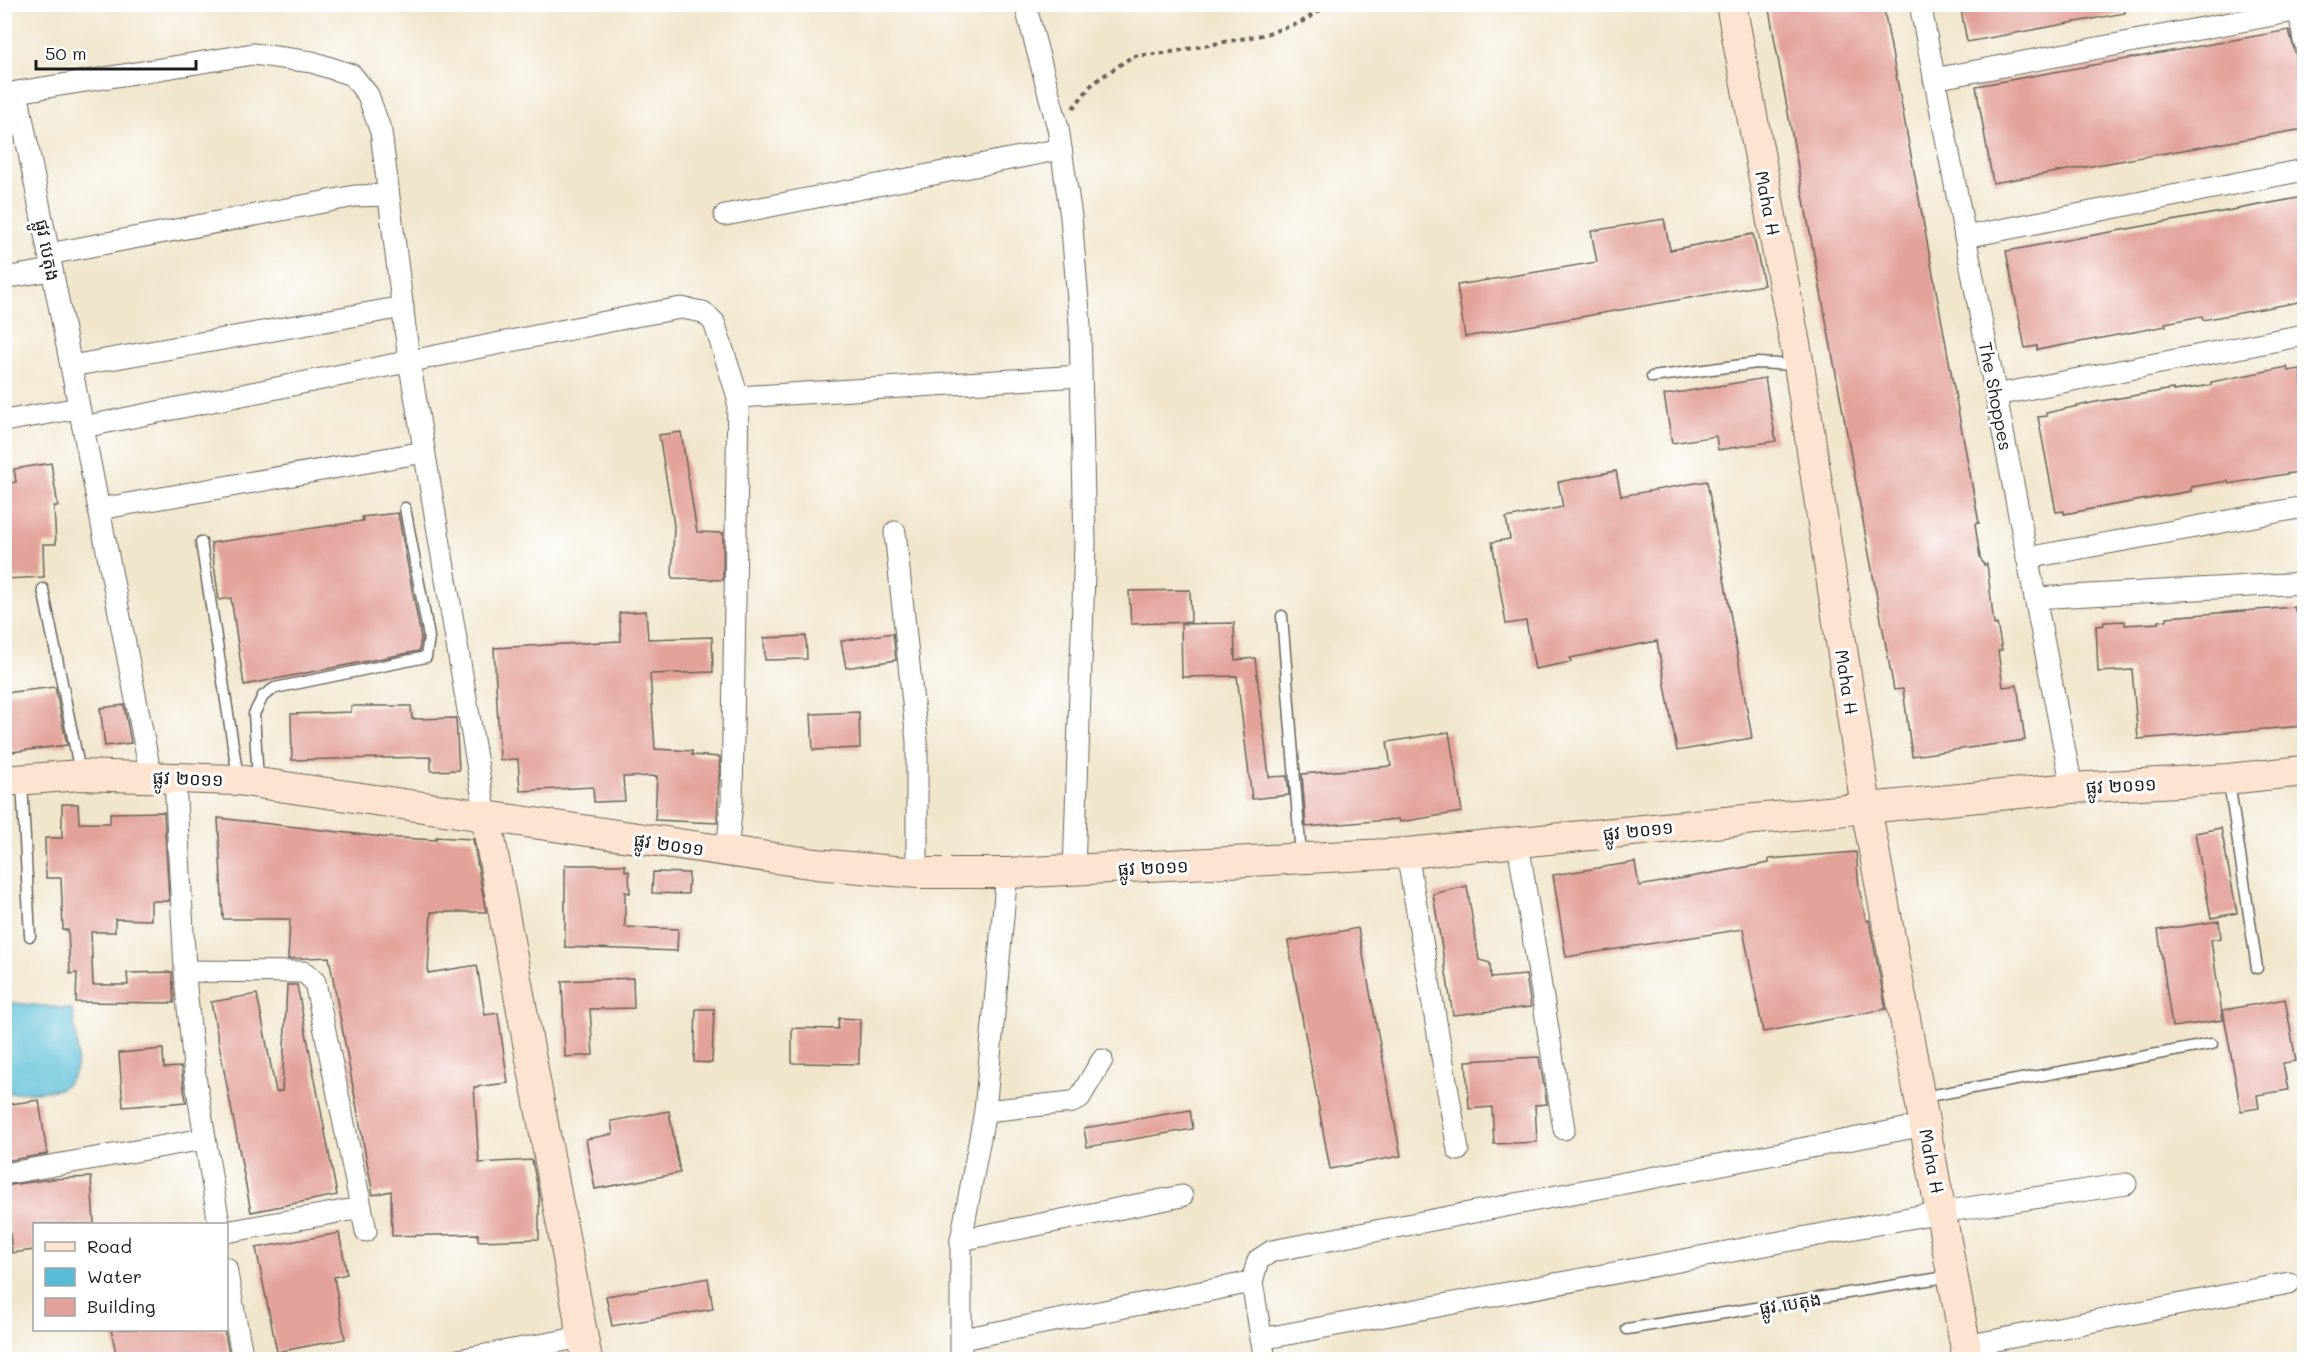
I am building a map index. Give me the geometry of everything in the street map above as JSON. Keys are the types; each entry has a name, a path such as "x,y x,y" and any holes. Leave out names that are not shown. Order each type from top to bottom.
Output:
{"main road":[{"name":"Maha H","path":"1731,4 1799,365 1866,807 1967,1353"},
{"name":"ផ្លូវ ២០១១","path":"13,780 80,775 248,781 727,852 917,873 1007,873 1407,853 2072,788 2229,779 2304,771"},
{"path":"486,817 585,1348"}],"street":[{"path":"1025,4 1058,128 1077,275 1084,544 1074,871"},
{"name":"The Shoppes","path":"1920,4 2072,788"},
{"path":"1934,79 2298,7 2304,41"},
{"path":"11,93 253,54 312,62 352,75 368,95 381,132 409,360 486,817"},
{"name":"ផ្លូវ បេតុង","path":"11,93 50,262 99,509 163,778 186,971 195,1076 219,1223"},
{"path":"725,215 1061,149"},
{"path":"1965,237 2304,170"},
{"path":"4,278 50,262 355,196 388,195"},
{"path":"71,366 403,307"},
{"path":"4,421 81,417 409,360 681,309 703,312 714,322 738,397 732,802 727,852"},
{"path":"1996,395 2304,335"},
{"path":"738,397 1080,376"},
{"path":"99,509 424,452"},
{"path":"2027,558 2304,507"},
{"path":"895,532 917,741 917,873"},
{"path":"2035,598 2304,583"},
{"path":"1518,843 1564,1129"},
{"path":"1407,853 1458,1150"},
{"path":"1007,873 985,1111 962,1240 961,1349 1252,1282"},
{"path":"186,971 304,972 315,982 366,1231"},
{"path":"985,1111 1072,1102 1079,1099 1102,1060"},
{"path":"1922,1111 1272,1251 1258,1260 1252,1282 1263,1349 1941,1212 2126,1184"},
{"path":"4,1174 204,1139"},
{"path":"962,1240 1182,1196"},
{"path":"228,1232 361,1208"},
{"path":"228,1279 243,1359"},
{"path":"1967,1353 2289,1283"},
{"path":"458,1359 585,1348"}],"lane":[{"path":"1653,377 1757,363 1799,365"},
{"path":"248,781 254,714 263,696 275,688 426,657 429,637 405,508"},
{"path":"201,542 248,781"},
{"path":"43,589 80,775"},
{"path":"1282,616 1301,859"},
{"path":"2229,779 2257,968"},
{"path":"13,780 30,936"},
{"path":"1922,1111 2212,1044"},
{"name":"ផ្លូវ បេតុង","path":"1627,1329 1953,1276"}],"path":[{"path":"1058,128 1093,83 1133,56 1166,53 1262,34 1300,23 1330,4"}],"water":[{"path":"5,1002 72,1009 77,1041 77,1063 69,1081 61,1088 42,1092 5,1093"}],"building":[{"path":"1768,4 1883,4 1979,523 1975,524 1980,557 1984,565 1987,564 1994,625 1997,624 2002,650 1998,651 2003,687 2017,685 2025,740 1912,756 1903,689 1894,690"},
{"path":"1960,4 2124,4 2125,13 1967,42"},
{"path":"2289,30 2301,74 2299,74 2304,104 2304,129 1993,183 1976,86"},
{"path":"2304,197 2304,301 2203,320 2202,316 2165,323 2166,326 2037,350 2037,346 2025,348 2006,251"},
{"path":"1664,219 1670,250 1753,234 1764,285 1465,337 1457,285 1597,262 1591,231"},
{"path":"2287,367 2288,371 2300,369 2304,394 2304,471 2229,484 2228,481 2191,487 2191,491 2064,514 2064,511 2056,512 2038,417 2047,416 2046,413 2096,402 2211,385 2211,382"},
{"path":"1765,378 1776,441 1718,450 1716,436 1672,443 1664,395"},
{"path":"681,432 697,532 723,533 723,580 672,578 674,525 659,435"},
{"path":"51,463 58,506 54,506 56,544 43,544 44,577 4,579 4,484 16,482 14,469"},
{"path":"1616,471 1621,496 1707,481 1752,738 1677,751 1657,641 1570,658 1571,662 1535,669 1526,621 1506,624 1492,542 1510,539 1506,518 1563,507 1558,482"},
{"path":"398,513 421,637 419,651 244,685 231,598 219,600 211,543 363,521 362,517"},
{"path":"1190,590 1191,622 1131,624 1129,591"},
{"path":"2295,607 2295,611 2304,610 2304,726 2138,739 2132,670 2098,672 2096,626 2104,625 2104,622 2125,621 2125,625 2159,623 2159,621 2167,620 2167,617"},
{"path":"646,611 648,639 712,637 713,672 650,674 655,749 692,751 692,755 720,757 717,823 655,820 657,776 623,777 625,801 594,802 593,787 520,791 518,759 500,760 494,648 621,641 619,613"},
{"path":"1234,623 1235,660 1255,658 1269,777 1287,776 1289,795 1252,799 1237,676 1182,677 1181,624"},
{"path":"893,633 896,660 846,668 841,641"},
{"path":"806,636 807,659 765,660 764,638"},
{"path":"55,687 67,745 4,753 4,693"},
{"path":"124,705 131,743 105,746 100,708"},
{"path":"351,706 411,706 412,719 456,718 459,770 431,771 431,757 292,760 291,714 351,712"},
{"path":"859,712 860,748 813,750 811,714"},
{"path":"1449,732 1462,812 1400,822 1399,819 1306,827 1302,774 1391,766 1387,742"},
{"path":"62,804 78,804 79,823 110,823 110,813 164,812 169,901 151,901 151,920 115,919 115,932 91,932 93,985 128,985 127,973 172,972 174,1003 76,1002 77,973 70,974 68,930 63,930 61,878 46,878 45,838 62,838"},
{"path":"218,818 382,837 436,840 436,837 473,839 486,912 431,912 428,973 477,965 485,1015 498,1013 508,1083 474,1087 479,1163 532,1160 539,1194 539,1239 478,1241 478,1234 392,1236 391,1191 373,1195 329,957 288,959 290,919 223,919"},
{"path":"2221,828 2237,913 2211,918 2195,833"},
{"path":"1856,852 1859,888 1866,921 1869,920 1886,1009 1763,1032 1743,929 1566,957 1553,875 1635,862 1639,886 1769,863 1769,859"},
{"path":"565,865 625,865 625,871 629,871 630,893 625,892 625,927 678,929 677,951 565,947"},
{"path":"653,872 689,873 688,894 652,893"},
{"path":"1467,886 1479,960 1490,963 1491,978 1526,975 1531,1007 1453,1015 1433,894"},
{"path":"2219,921 2221,938 2211,940 2223,1020 2172,1027 2158,930"},
{"path":"1358,928 1401,1156 1330,1169 1288,941"},
{"path":"633,978 634,1008 590,1009 593,1055 565,1057 562,981"},
{"path":"287,985 297,985 337,1195 251,1212 211,1002 257,994 276,1092 282,1091"},
{"path":"2285,999 2296,1061 2283,1063 2288,1090 2257,1095 2259,1108 2241,1111 2223,1010"},
{"path":"696,1009 714,1009 712,1063 694,1062"},
{"path":"839,1018 860,1019 859,1064 792,1063 792,1028 838,1029"},
{"path":"163,1049 164,1068 181,1067 186,1102 123,1107 119,1053"},
{"path":"1539,1057 1547,1104 1535,1105 1537,1142 1494,1144 1492,1107 1469,1109 1466,1061"},
{"path":"39,1100 47,1154 4,1161 4,1105"},
{"path":"1190,1110 1193,1129 1087,1147 1084,1128"},
{"path":"669,1111 680,1173 595,1189 586,1139 613,1134 611,1121"},
{"path":"91,1177 94,1223 33,1223 33,1250 12,1253 9,1225 4,1226 4,1186 51,1179"},
{"path":"339,1233 347,1274 334,1277 345,1339 277,1352 256,1248"},
{"path":"708,1278 713,1309 612,1326 606,1296"},
{"path":"111,1331 224,1331 229,1353 190,1359 117,1359"}]}
